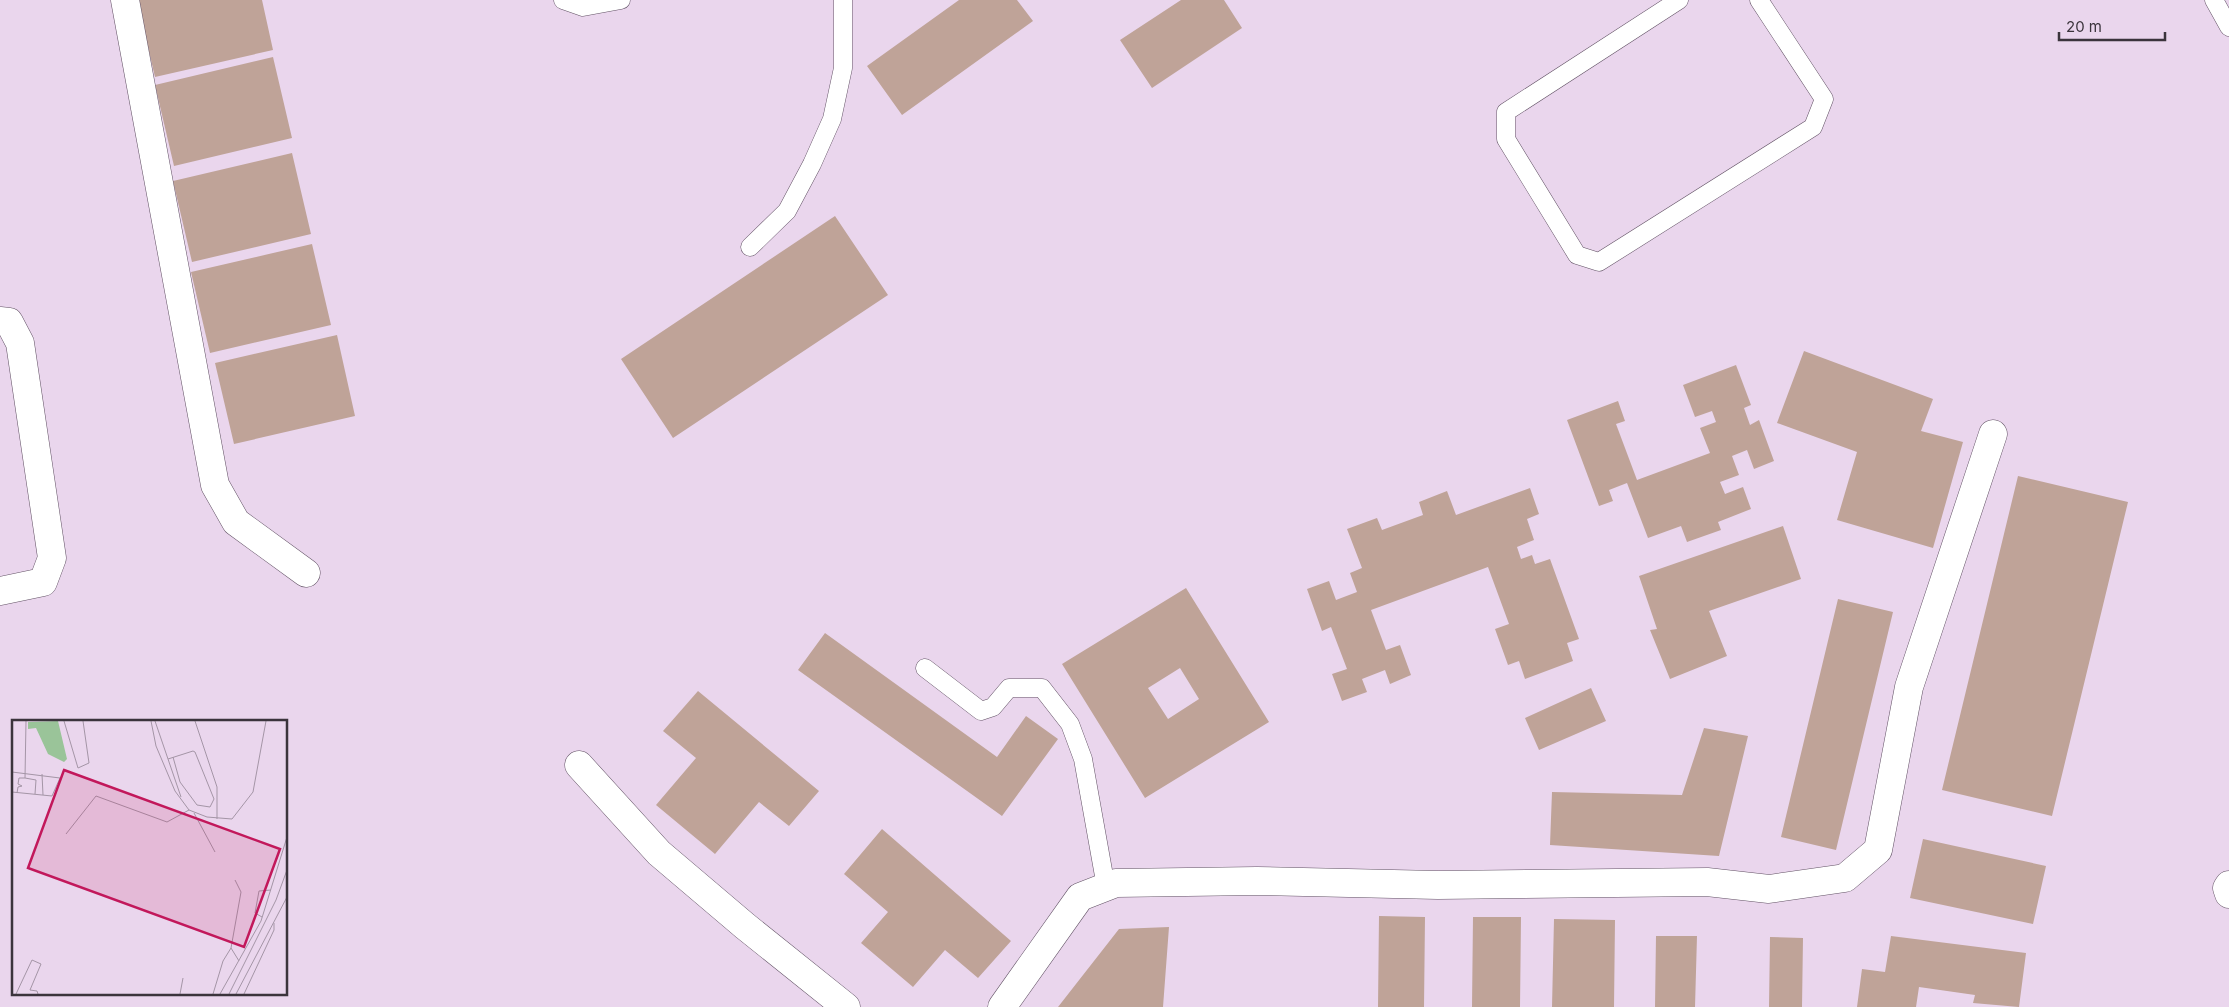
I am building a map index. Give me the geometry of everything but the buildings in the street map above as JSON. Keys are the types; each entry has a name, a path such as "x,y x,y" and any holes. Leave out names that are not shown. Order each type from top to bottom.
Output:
{"street":[{"path":"125,0 215,485 236,522 306,573"},
{"path":"0,321 9,322 20,343 52,558 43,582 0,592"},
{"path":"1002,1007 1080,897 1116,883 1257,881 1438,885 1707,882 1769,889 1845,878 1878,850 1909,687 1993,434"},
{"path":"579,765 659,853 745,926 846,1007"},
{"path":"2229,885 2227,888 2229,894"}],"lane":[{"path":"563,0 583,7 620,0"},
{"path":"750,247 787,211 812,164 832,120 843,68 843,0"},
{"path":"1679,0 1506,112 1506,139 1578,255 1599,262 1813,127 1824,99 1759,0"},
{"path":"2214,0 2229,27"},
{"path":"925,668 981,711 994,707 1009,688 1042,688 1070,724 1083,759 1106,887"}]}
